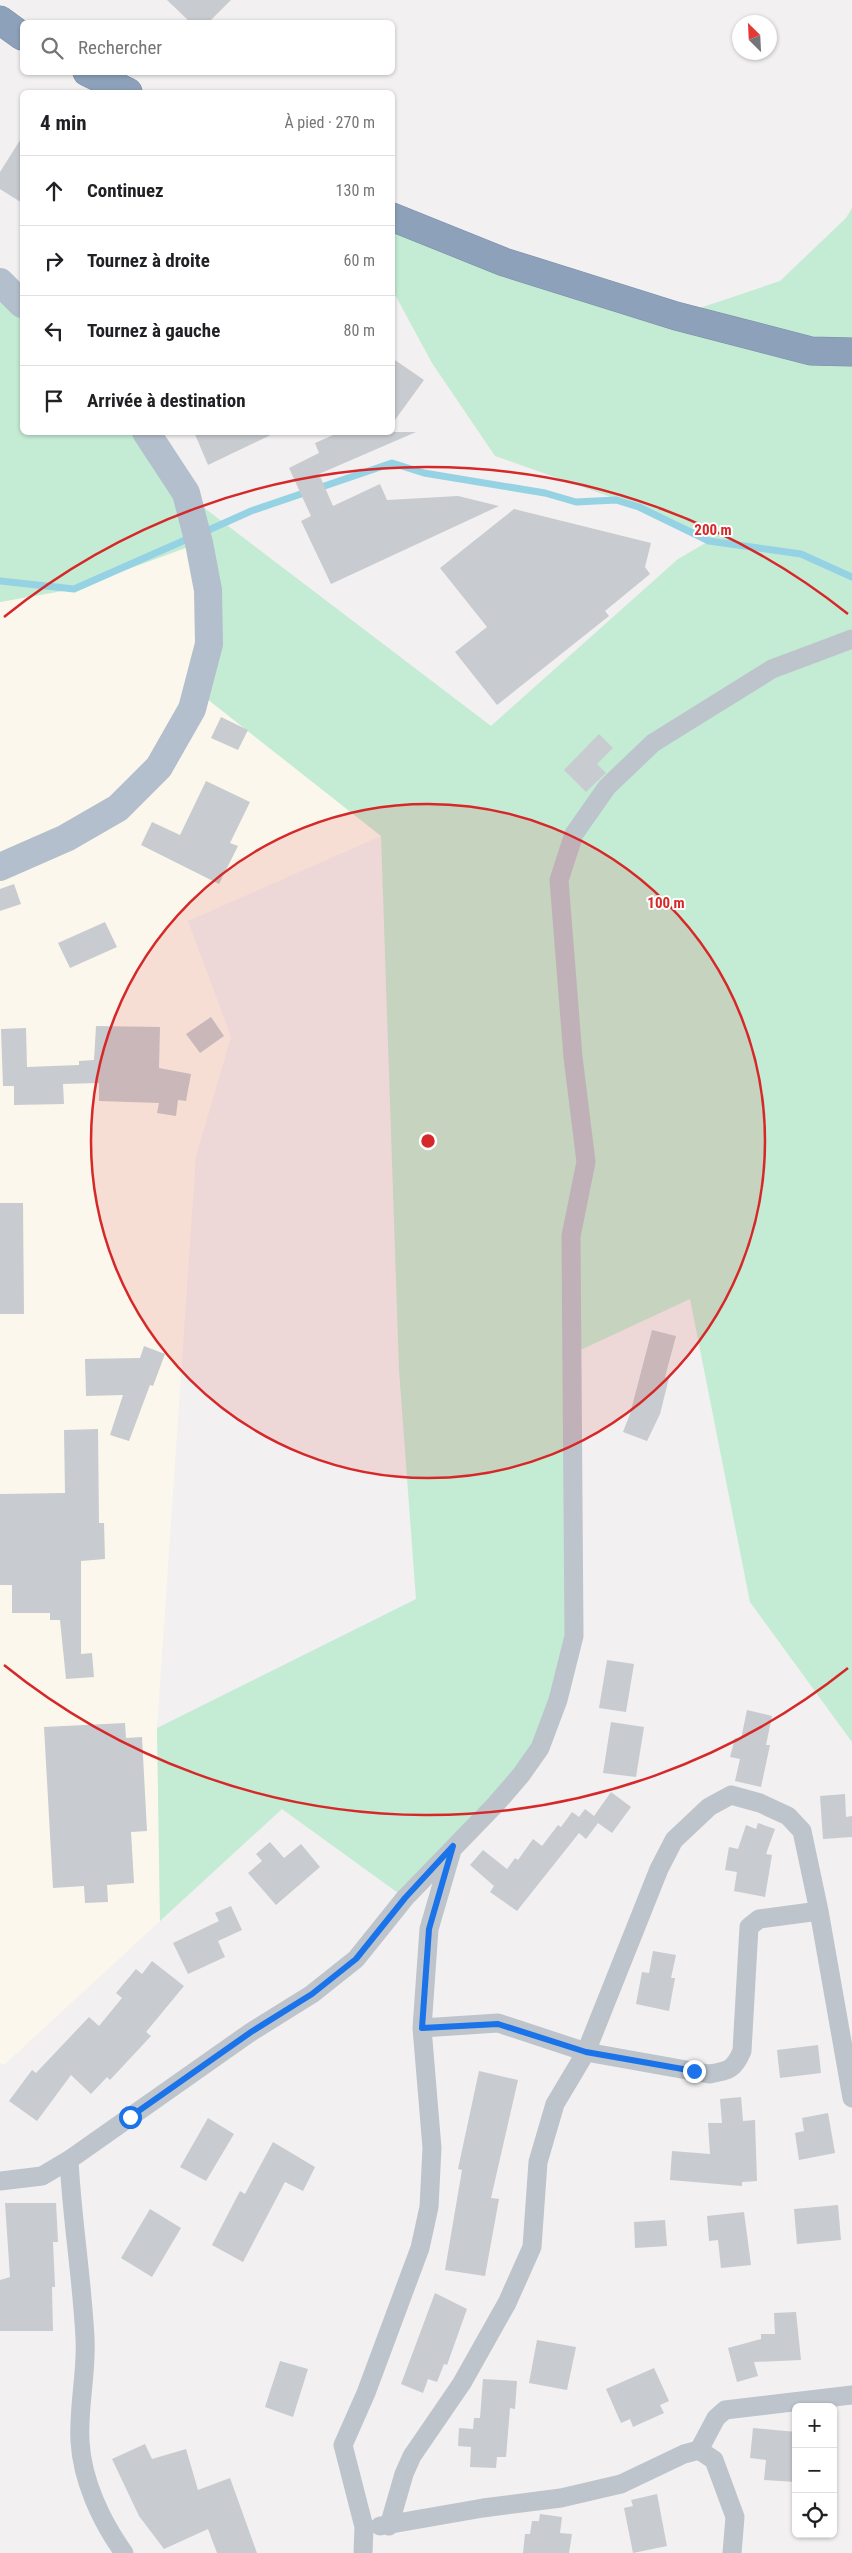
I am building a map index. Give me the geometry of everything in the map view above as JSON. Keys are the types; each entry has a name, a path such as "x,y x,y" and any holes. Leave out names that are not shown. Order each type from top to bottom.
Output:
{"highway":[{"path":"0,20 20,35"},
{"path":"93,75 124,90"},
{"path":"395,218 504,262 676,316 811,351 852,352"}],"main road":[{"path":"0,282 20,302"},
{"path":"0,867 66,838 118,808 159,767 192,709 209,644 208,590 199,543 186,494 148,435"}],"street":[{"path":"0,2181 42,2176 69,2160 251,2032 312,1994 356,1959 405,1898 453,1846 496,1804 521,1775 540,1748 558,1700 574,1636 572,1236 586,1162 573,1057 559,880 574,834 606,787 653,743 772,669 852,639"},
{"path":"389,2526 404,2474 412,2456 462,2383 508,2303 532,2247 535,2230 534,2196 538,2162 546,2130 555,2104 586,2052 659,1869 674,1840 709,1807 731,1795 760,1803 788,1816 802,1831 820,1911 852,2098"},
{"path":"363,2553 364,2527 344,2445 366,2393 420,2248 429,2207 432,2148 422,2028 429,1929 453,1846"},
{"path":"422,2028 498,2024 586,2052 709,2074 725,2071 736,2065 742,2051 749,1927 760,1919 820,1911"},
{"path":"69,2160 72,2217 86,2341 80,2440 83,2469 96,2504 124,2553"},
{"path":"364,2527 389,2526 483,2508 561,2498 621,2484 684,2454 698,2450 716,2418 725,2410 852,2395"},
{"path":"698,2450 714,2460 736,2517 732,2553"}],"shaded area":[{"path":"199,543 197,691 381,836 188,921 231,1037 196,1156 157,1728 160,1921 4,2065 0,2063 0,602 74,589"}],"green space":[{"path":"852,208 852,1742 750,1602 690,1299 574,1353 576,1585 540,1748 405,1898 282,1809 160,1921 157,1728 416,1599 399,1370 381,836 197,691 199,543 74,589 0,602 0,282 20,302 20,435 147,435 186,494 491,726 678,559 709,541 639,507 495,456 432,363 395,295 395,218 676,316 780,281 846,218"}],"building":[{"path":"167,0 231,0 211,20 188,20"},
{"path":"20,140 20,202 0,189 0,172"},
{"path":"395,360 424,380 395,420"},
{"path":"395,432 416,432 319,474 333,506 380,484 387,500 458,496 499,506 331,584 301,521 311,516 289,468 319,453 315,443 333,435 395,435"},
{"path":"195,435 271,435 208,465"},
{"path":"514,509 651,543 645,567 650,574 605,611 609,616 497,705 455,652 487,627 440,568"},
{"path":"221,717 248,730 238,750 211,738"},
{"path":"599,734 613,748 597,764 606,773 586,792 564,770"},
{"path":"206,781 250,802 230,843 238,846 219,884 141,845 152,822 180,835"},
{"path":"14,884 21,904 0,911 0,889"},
{"path":"105,922 117,947 70,968 58,943"},
{"path":"211,1017 224,1036 200,1053 186,1034"},
{"path":"96,1026 160,1027 159,1068 191,1074 186,1101 178,1100 176,1116 157,1113 159,1103 99,1101 99,1083 63,1084 64,1104 14,1105 14,1086 3,1086 1,1029 26,1028 27,1067 79,1065 79,1061 94,1060"},
{"path":"0,1203 23,1203 24,1314 0,1314"},
{"path":"652,1330 676,1336 665,1377 669,1378 660,1414 647,1441 623,1432 630,1414"},
{"path":"144,1346 165,1354 153,1386 150,1385 129,1441 110,1435 123,1395 86,1396 85,1359 140,1358"},
{"path":"98,1429 99,1523 104,1523 105,1559 81,1561 81,1654 92,1653 94,1677 66,1679 60,1620 50,1620 50,1613 12,1613 12,1585 0,1585 0,1494 65,1493 64,1430"},
{"path":"607,1660 634,1664 626,1712 599,1708"},
{"path":"747,1710 772,1716 766,1745 770,1745 761,1787 735,1781 740,1759 730,1757 735,1738 741,1739"},
{"path":"611,1722 644,1727 636,1777 603,1773"},
{"path":"125,1723 126,1738 142,1737 147,1831 131,1832 134,1883 107,1885 108,1902 85,1903 84,1886 53,1888 44,1727"},
{"path":"611,1792 631,1807 612,1833 598,1823 586,1839 579,1833 517,1911 490,1892 494,1886 470,1865 483,1850 507,1869 515,1858 518,1860 533,1839 542,1846 558,1825 561,1827 572,1812 579,1817 585,1809 594,1816"},
{"path":"845,1794 846,1817 852,1816 852,1837 823,1839 820,1796"},
{"path":"758,1823 775,1829 766,1854 772,1855 765,1897 734,1891 737,1872 725,1870 729,1847 738,1849 746,1825 756,1829"},
{"path":"270,1842 284,1858 301,1844 320,1867 276,1905 248,1873 262,1861 256,1854"},
{"path":"231,1906 242,1930 218,1941 225,1957 188,1974 173,1943 219,1921 215,1913"},
{"path":"653,1951 676,1955 671,1978 675,1978 669,2011 636,2004 642,1972 649,1973"},
{"path":"152,1961 184,1986 146,2032 151,2036 110,2080 107,2077 91,2094 71,2075 37,2121 9,2101 32,2070 36,2073 89,2017 99,2026 122,1998 116,1993 136,1969 142,1974"},
{"path":"818,2045 821,2073 780,2078 777,2050"},
{"path":"479,2071 518,2080 491,2198 499,2199 485,2276 445,2270 462,2170 458,2169"},
{"path":"741,2097 743,2121 755,2120 757,2181 742,2182 742,2186 670,2180 672,2151 710,2154 708,2123 722,2123 720,2099"},
{"path":"828,2113 835,2153 799,2160 795,2133 804,2131 802,2118"},
{"path":"208,2118 234,2134 206,2181 180,2167"},
{"path":"273,2142 315,2167 303,2191 285,2182 243,2262 212,2245 240,2191 245,2194"},
{"path":"5,2203 56,2203 58,2242 53,2242 55,2287 52,2287 53,2331 0,2331 0,2280 10,2277"},
{"path":"838,2205 841,2240 797,2244 794,2209"},
{"path":"150,2209 181,2228 152,2277 121,2258"},
{"path":"744,2212 751,2265 721,2268 718,2240 709,2241 707,2216"},
{"path":"665,2220 667,2246 635,2248 634,2222"},
{"path":"435,2293 467,2309 447,2365 444,2364 437,2382 428,2379 423,2393 401,2384"},
{"path":"796,2312 801,2360 754,2362 758,2376 737,2382 728,2348 761,2339 761,2334 775,2334 774,2313"},
{"path":"537,2340 576,2347 567,2390 529,2383"},
{"path":"280,2361 308,2369 293,2417 265,2407"},
{"path":"654,2368 669,2401 660,2405 664,2413 633,2427 630,2419 621,2423 606,2389"},
{"path":"483,2379 517,2381 515,2409 510,2408 506,2457 497,2457 496,2468 470,2467 471,2447 458,2446 459,2428 473,2429 474,2418 480,2418"},
{"path":"753,2428 792,2432 792,2482 764,2480 766,2460 750,2458"},
{"path":"145,2444 152,2459 186,2449 198,2490 230,2478 257,2553 217,2553 208,2529 164,2549 139,2516 112,2459"},
{"path":"657,2494 667,2546 633,2553 624,2508 633,2506 631,2500"},
{"path":"540,2514 562,2517 560,2533 572,2534 569,2553 523,2553 525,2534 530,2534 532,2521 539,2521"}],"waterway":[{"path":"202,533 251,511 392,463 424,473 545,493 576,502 616,500 639,507 709,541 801,554 852,577"},
{"path":"0,581 74,589 192,537"}],"route":[{"path":"130,2117 251,2032 312,1994 356,1959 405,1898 453,1846 429,1929 422,2028 498,2024 586,2052 680,2067 694,2071"}]}
